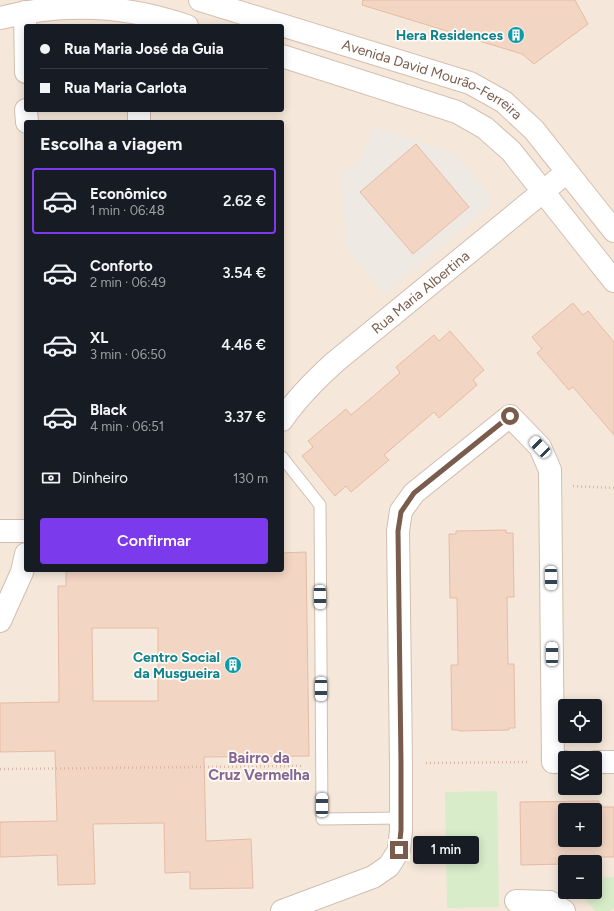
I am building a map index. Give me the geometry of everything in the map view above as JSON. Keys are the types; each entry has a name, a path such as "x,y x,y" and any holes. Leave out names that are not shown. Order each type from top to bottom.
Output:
{"street":[{"name":"Avenida David Mourão-Ferreira","path":"200,0 279,24"},
{"path":"0,18 25,12 60,8 96,7 147,15 180,24"},
{"path":"25,12 25,24"},
{"name":"Avenida David Mourão-Ferreira","path":"284,26 470,82 504,102 534,130 614,231"},
{"name":"Avenida David Mourão-Ferreira","path":"284,57 457,112 485,128 511,151 614,281"},
{"name":"Rua Maria Albertina","path":"284,417 292,405 335,362 567,172"},
{"path":"282,911 353,886 373,877 389,866 399,850 401,818 401,763 398,531 401,512 414,493 510,416 540,447 550,470 559,751"},
{"path":"0,531 24,531"},
{"path":"0,621 22,572 24,563"},
{"path":"602,762 614,762"},
{"path":"516,901 550,902 564,911"}],"lane":[{"path":"284,460 320,506 322,818 401,818"}],"path":[{"path":"551,486 614,488"},
{"path":"401,763 558,762"},
{"path":"0,769 322,765"}],"shaded area":[{"path":"0,0 614,0 614,911 0,911"},
{"path":"372,126 452,153 459,157 490,194 490,206 384,294 346,248 341,171 361,160"}],"green space":[{"path":"497,791 499,907 447,908 445,792"},
{"path":"614,877 614,908 609,911 595,911 585,899 602,899 602,878"}],"building":[{"name":"Hera Residences","path":"363,0 575,0 588,24 534,64 522,54 362,5"},
{"path":"416,144 469,207 413,254 360,192"},
{"path":"573,303 583,315 588,311 614,342 614,435 573,387 569,390 537,353 542,349 532,337"},
{"path":"450,331 484,370 473,380 477,385 439,418 434,412 384,455 389,460 351,492 346,486 335,496 302,456 313,447 308,441 346,409 351,415 376,394 400,373 396,367 434,335 439,341"},
{"path":"506,530 506,533 513,533 514,597 507,597 508,664 514,664 515,728 509,728 509,730 452,730 451,665 458,665 457,598 450,598 449,534 456,534 456,531"},
{"name":"Centro Social da Musgueira","path":"306,552 309,756 204,757 206,841 251,839 253,888 190,889 190,872 165,873 164,823 93,824 95,884 58,885 57,855 0,857 0,822 57,821 55,751 0,752 0,703 59,702 58,586 66,586 66,572 284,572 284,553","holes":["92,628 158,628 158,701 93,701"]},
{"path":"599,801 599,803 558,803 558,847 602,847 602,807 614,807 614,857 602,857 602,855 558,855 558,864 521,865 520,802"}],"place":[{"name":"Hera Residences","path":"516,35"},
{"name":"Centro Social da Musgueira","path":"233,665"}],"district":[{"name":"Bairro da Cruz Vermelha","path":"259,766"}],"route":[{"path":"399,850 401,830 401,763 398,531 401,512 414,493 510,416"}]}
